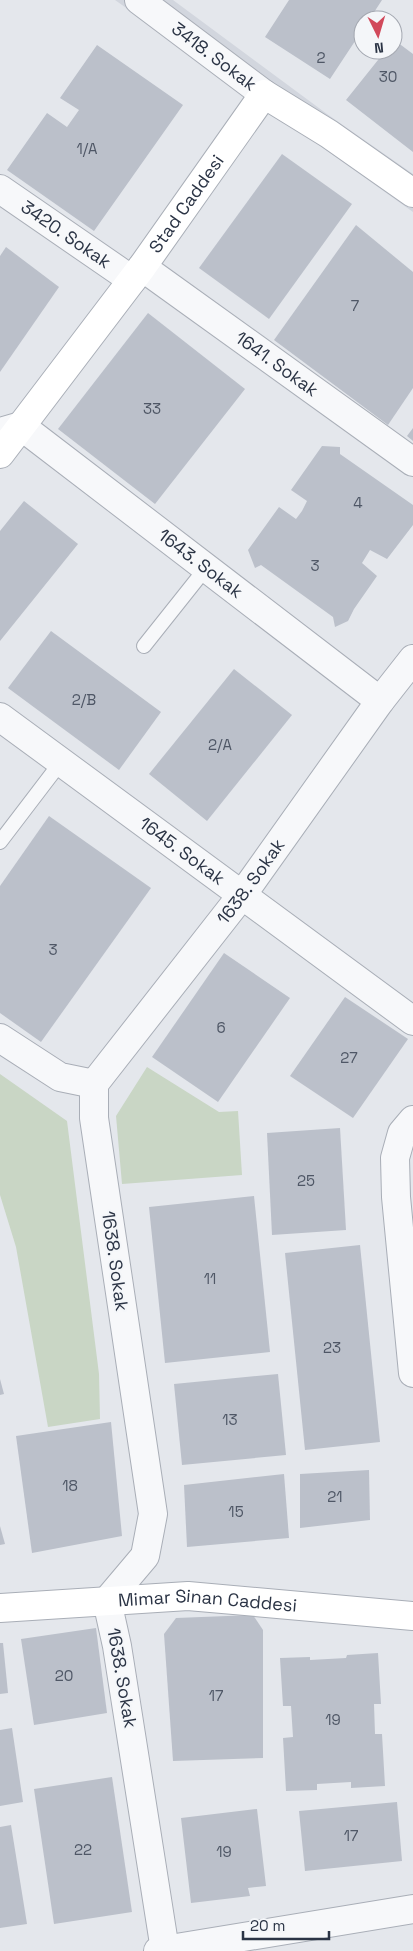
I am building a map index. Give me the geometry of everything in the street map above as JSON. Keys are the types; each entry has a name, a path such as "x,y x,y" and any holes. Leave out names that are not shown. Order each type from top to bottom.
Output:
{"street":[{"name":"3418. Sokak","path":"139,0 264,94"},
{"path":"264,94 329,134 413,193"},
{"name":"Stad Caddesi","path":"0,454 11,429 137,274 264,94"},
{"name":"3420. Sokak","path":"0,190 137,274"},
{"name":"1641. Sokak","path":"137,274 413,462"},
{"name":"1643. Sokak","path":"11,429 206,568 380,702"},
{"name":"1638. Sokak","path":"161,1951 118,1646 108,1601 145,1556 153,1514 94,1118 94,1084 242,895 413,659"},
{"name":"1645. Sokak","path":"0,717 413,1021"},
{"path":"0,1038 60,1077 94,1084"},
{"path":"413,1120 402,1134 395,1158 395,1168 396,1197 413,1373"},
{"name":"Mimar Sinan Caddesi","path":"0,1608 188,1596 413,1616"},
{"path":"161,1951 413,1910"}],"lane":[{"path":"144,646 206,568"},
{"path":"0,842 61,762"}],"shaded area":[{"path":"115,0 173,0 327,114 413,174 413,212"}],"green space":[{"path":"147,1067 219,1112 238,1111 242,1175 122,1184 116,1116"},
{"path":"0,1074 67,1121 99,1374 100,1419 48,1427 16,1247 0,1195"}],"building":[{"path":"289,0 382,0 376,10 353,10 353,44 330,79 265,37"},
{"path":"97,45 183,105 94,231 7,170 47,113 67,127 79,110 60,98"},
{"path":"403,46 413,54 413,152 346,100 378,60 403,60"},
{"path":"282,154 352,204 269,319 199,268"},
{"path":"356,225 413,272 413,388 388,425 274,340"},
{"path":"6,247 59,287 0,372 0,256"},
{"path":"148,313 245,389 155,504 58,429"},
{"path":"413,428 413,441 407,436"},
{"path":"322,446 340,447 340,454 413,505 413,525 387,559 370,550 362,563 377,576 348,621 335,627 333,617 261,565 255,568 248,550 279,507 296,519 302,511 307,501 291,490"},
{"path":"24,501 78,544 0,641 0,531"},
{"path":"51,631 161,712 119,770 8,688"},
{"path":"234,669 292,715 207,821 149,774"},
{"path":"49,816 151,888 41,1042 0,1013 0,886"},
{"path":"224,953 290,998 218,1102 152,1057"},
{"path":"345,997 408,1039 353,1118 290,1076"},
{"path":"340,1128 346,1230 272,1235 267,1133"},
{"path":"254,1196 270,1352 165,1363 149,1207"},
{"path":"360,1245 380,1442 305,1450 285,1253"},
{"path":"278,1374 286,1455 182,1465 174,1384"},
{"path":"0,1379 4,1394 0,1395"},
{"path":"111,1422 122,1536 32,1553 16,1436"},
{"path":"369,1470 370,1520 300,1528 300,1474"},
{"path":"284,1474 289,1538 187,1547 184,1485"},
{"path":"0,1526 5,1544 0,1545"},
{"path":"253,1615 263,1630 263,1758 173,1761 164,1634 176,1618"},
{"path":"96,1628 107,1713 34,1725 21,1639"},
{"path":"0,1643 3,1643 8,1693 0,1694"},
{"path":"378,1653 381,1704 374,1704 375,1734 382,1734 385,1786 351,1788 351,1782 317,1784 317,1790 286,1791 283,1738 293,1737 291,1706 283,1706 280,1658 310,1657 310,1660 346,1658 347,1655"},
{"path":"12,1728 23,1802 0,1806 0,1730"},
{"path":"112,1777 132,1912 54,1924 34,1789"},
{"path":"397,1802 402,1861 305,1871 299,1811"},
{"path":"257,1809 266,1886 248,1888 250,1896 191,1903 181,1818"},
{"path":"11,1825 27,1924 0,1928 0,1827"}]}
